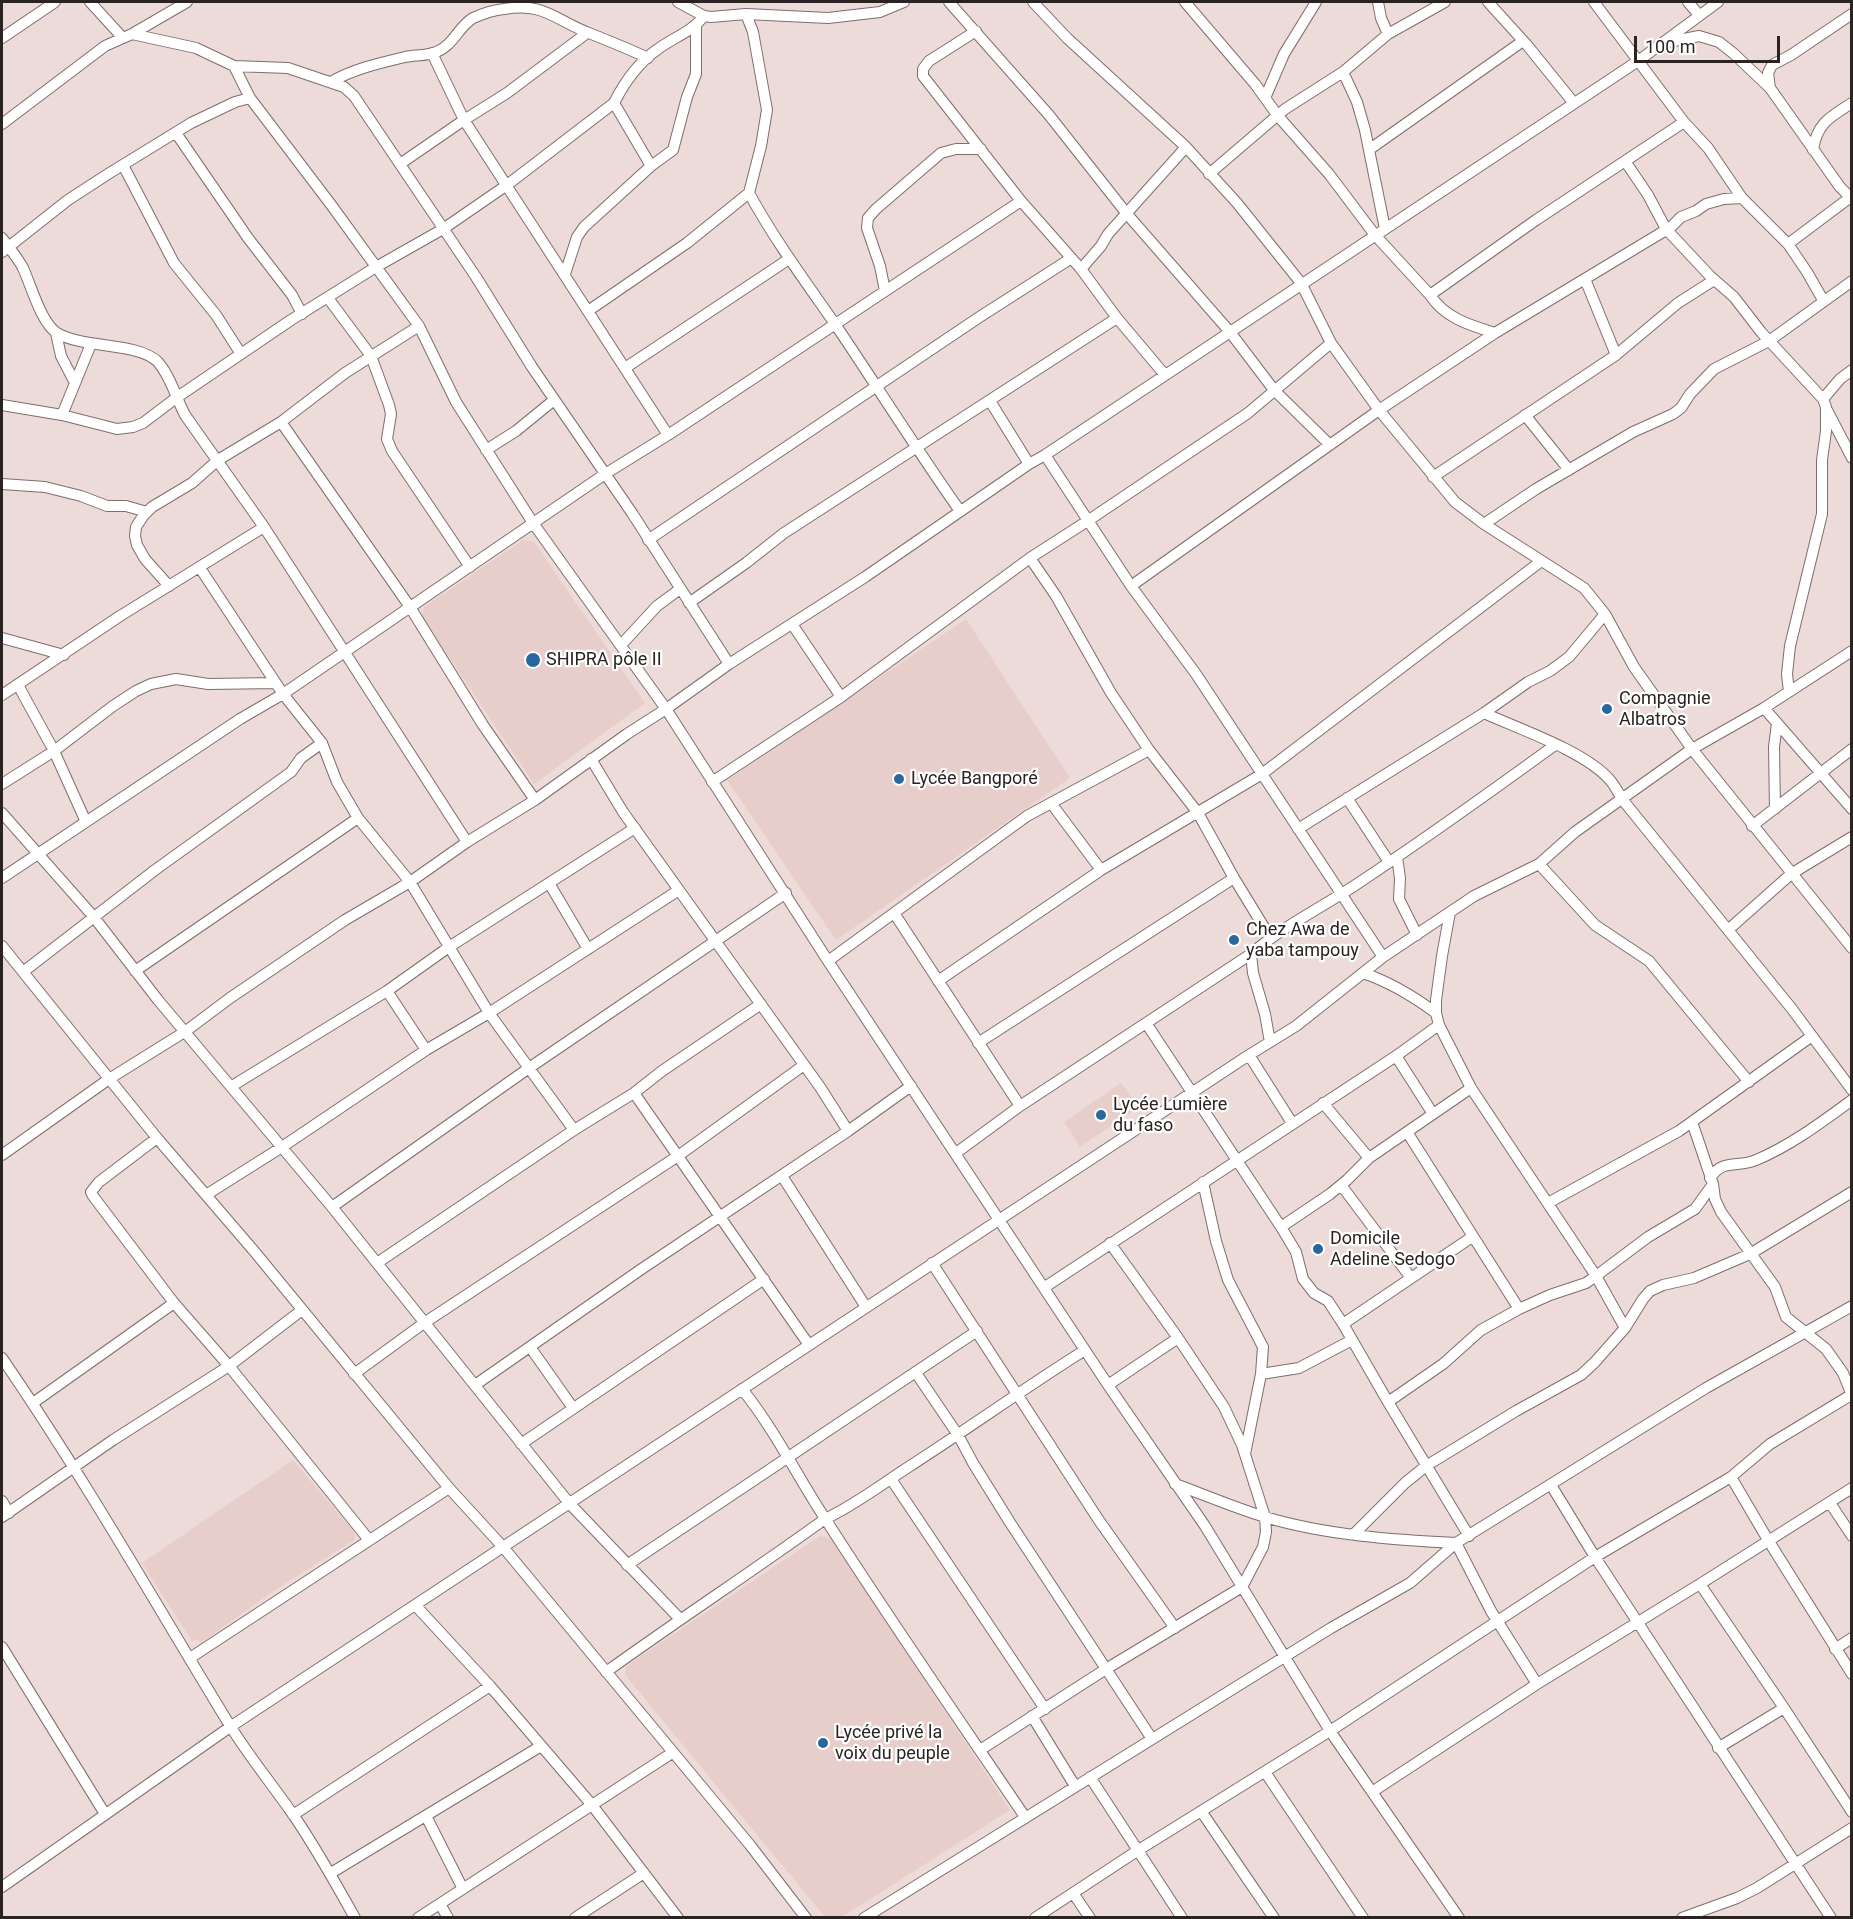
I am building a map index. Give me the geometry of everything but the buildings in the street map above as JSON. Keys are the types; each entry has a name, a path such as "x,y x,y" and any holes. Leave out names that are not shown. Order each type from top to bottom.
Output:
{"street":[{"path":"2,38 56,2"},
{"path":"90,2 127,36 196,48 234,66 285,67 349,90 729,664"},
{"path":"2,124 105,46 187,2"},
{"path":"678,2 704,16 746,14 828,18 879,12 904,2"},
{"path":"949,2 1049,115 1127,214 1230,332 1274,390 1330,445"},
{"path":"1185,2 1278,116 1380,232 1442,309 1460,321 1495,333"},
{"path":"1265,98 1284,54 1316,2"},
{"path":"1378,2 1381,18 1388,34"},
{"path":"1209,174 1278,116 1343,72 1388,34 1445,2"},
{"path":"1488,2 1573,102"},
{"path":"1594,2 1684,122 1708,148 1742,198 1788,244 1824,300"},
{"path":"1688,2 1699,15"},
{"path":"2,1155 109,1079 186,1031 230,998 345,920 410,882 467,842 535,800 729,664 865,577 960,510 1638,61 1718,2"},
{"path":"1037,3 1067,38 1186,147 1237,203 1301,283 1331,343 1379,410 1455,502 1484,524 1584,588 1605,614 1634,667 1692,749 1851,948"},
{"path":"332,82 350,73 406,57 432,53 450,43 474,18 499,9 520,6 552,14 587,33 610,40 648,58"},
{"path":"588,311 687,243 749,194 761,146 766,110 753,32 746,14"},
{"path":"1770,88 1768,73 1772,65 1791,55 1851,14"},
{"path":"2,405 62,415 117,429 143,423 176,398 302,314 376,267 443,229 507,185 614,103 624,85 648,58 658,49 696,26 704,16"},
{"path":"565,274 578,237 584,227 651,166 670,153 675,144 687,97 696,74 696,26"},
{"path":"976,31 929,61 923,69 923,76 1021,201 1070,259 1081,268 1117,318 1165,375"},
{"path":"400,164 507,93 587,33"},
{"path":"1662,43 1699,36 1712,38 1719,42 1770,88 1840,187 1851,197 1788,244"},
{"path":"1370,149 1523,41"},
{"path":"432,53 464,120 668,435"},
{"path":"234,66 250,98 332,206 418,326 456,402 533,523 666,709 828,961 1108,1385 1205,1526 1330,1731 1459,1917"},
{"path":"1343,72 1357,102 1370,149 1380,232"},
{"path":"5,250 68,200 123,165 176,133 235,102 250,98"},
{"path":"614,103 651,166"},
{"path":"1813,150 1816,131 1851,103"},
{"path":"1430,295 1536,220 1684,122"},
{"path":"176,133 248,238 292,295 302,314"},
{"path":"1081,268 1101,246 1108,234 1186,147"},
{"path":"885,291 880,266 867,228 868,218 876,208 941,153 956,149 981,150"},
{"path":"1625,161 1648,195 1666,229 1714,280 1734,297 1769,341 1825,403 1851,458"},
{"path":"123,165 174,263 216,315 241,354"},
{"path":"749,194 789,259 835,324 916,449 960,510"},
{"path":"1131,586 1379,410 1495,333 1671,227 1684,214 1724,199 1742,198"},
{"path":"2,878 240,719 283,694 604,474 668,435 1021,201"},
{"path":"2,238 5,250 22,266 49,326 57,333 91,344 136,351 152,358 168,376 185,415 264,527 467,842"},
{"path":"626,368 789,259"},
{"path":"648,540 672,521 1070,259"},
{"path":"1585,279 1616,355"},
{"path":"1433,477 1616,355 1678,303 1714,280"},
{"path":"1484,524 1633,432 1673,414 1681,408 1690,394 1714,369 1769,341 1824,300 1851,285"},
{"path":"328,298 371,356 391,414 387,440 392,451 470,567"},
{"path":"689,603 784,533 1117,318"},
{"path":"169,586 145,559 137,545 136,526 147,512 192,483 218,460 281,423 345,373 418,326"},
{"path":"57,333 61,356 75,383"},
{"path":"712,782 841,696 1030,558 1238,419 1331,343"},
{"path":"62,415 91,344"},
{"path":"1789,692 1787,674 1790,646 1822,514 1825,403 1840,379 1851,370"},
{"path":"486,450 516,431 554,400"},
{"path":"990,401 1029,464"},
{"path":"1525,415 1569,470"},
{"path":"281,423 410,607 483,725 535,800"},
{"path":"1045,455 1131,586 1196,674 1383,957"},
{"path":"2,484 45,487 81,496 107,506 126,506 147,512"},
{"path":"2,695 120,616 264,527"},
{"path":"1030,558 1056,596 1111,693 1149,750 1198,813 1270,937"},
{"path":"938,981 1101,870 1262,774 1540,561"},
{"path":"200,568 283,694 322,743 337,782 358,818 410,882 489,1013 574,1130"},
{"path":"621,645 657,606 680,589"},
{"path":"1298,830 1569,657 1605,614"},
{"path":"792,624 841,696"},
{"path":"2,638 64,655"},
{"path":"2,1887 230,1726 1296,1026 1383,957 1474,896 1539,864 1575,832 1692,749 1764,708 1851,651"},
{"path":"2,784 54,751 136,691 157,683 176,679 208,684 276,683"},
{"path":"18,685 54,751 86,822"},
{"path":"1764,708 1851,809"},
{"path":"1484,713 1555,745 1590,764 1609,779 1622,799 1812,1036 1851,1090"},
{"path":"1774,809 1774,747 1777,723"},
{"path":"23,972 93,916 291,772 301,758 322,743"},
{"path":"956,1153 1020,1106 1251,954 1270,937 1393,860 1555,745"},
{"path":"1752,826 1851,749"},
{"path":"828,961 1027,816 1149,750"},
{"path":"591,759 635,828 804,1065 848,1131"},
{"path":"1347,798 1393,860 1400,878 1399,899 1418,935"},
{"path":"1051,803 1101,870"},
{"path":"2,813 93,916 135,971 332,1207 569,1503 680,1619"},
{"path":"135,971 358,818"},
{"path":"232,1086 387,991 448,946 635,828"},
{"path":"1728,930 1791,874 1851,837"},
{"path":"1539,864 1595,925 1649,961 1749,1082"},
{"path":"978,1042 1234,878"},
{"path":"549,883 588,949"},
{"path":"206,1195 426,1050 489,1013 679,890"},
{"path":"332,1207 529,1068 786,893"},
{"path":"1450,912 1442,956 1436,1013 1439,1025 1471,1088 1596,1276 1625,1328"},
{"path":"894,913 1020,1106"},
{"path":"3,951 23,972 157,1138 449,1488 503,1546 672,1753 744,1837 806,1917"},
{"path":"1251,954 1256,987 1265,1014 1270,1042"},
{"path":"1363,973 1380,978 1436,1013"},
{"path":"387,991 426,1050"},
{"path":"377,1263 574,1130 634,1093 662,1071 761,1005"},
{"path":"1146,1023 1281,1227 1296,1252 1303,1279 1314,1293 1328,1301 1343,1324 1469,1536"},
{"path":"1045,1287 1396,1056 1439,1025"},
{"path":"1548,1203 1679,1131 1812,1036"},
{"path":"1249,1055 1292,1123"},
{"path":"1396,1056 1433,1114"},
{"path":"354,1374 424,1323 678,1156 804,1065"},
{"path":"475,1385 911,1086"},
{"path":"1281,1227 1341,1185 1369,1158 1471,1088"},
{"path":"634,1093 809,1345"},
{"path":"1388,1402 1443,1364 1481,1330 1550,1295 1586,1283 1648,1237 1695,1209 1721,1166 1750,1162 1770,1153 1851,1100"},
{"path":"1323,1103 1369,1158"},
{"path":"1035,1917 1137,1851 1265,1773 1595,1557 1731,1477 1770,1444 1851,1395 1843,1373 1826,1349 1786,1317 1775,1287 1718,1206 1712,1180 1692,1122"},
{"path":"1407,1132 1519,1309"},
{"path":"157,1138 99,1182 92,1192 104,1212 174,1303 229,1366 369,1540"},
{"path":"782,1176 866,1307"},
{"path":"1203,1182 1216,1241 1228,1281 1263,1347 1262,1374 1245,1455"},
{"path":"1341,1185 1411,1278"},
{"path":"1354,1534 1405,1483 1426,1466 1516,1411 1581,1375 1625,1328 1650,1292 1664,1285 1694,1278 1750,1254 1851,1192"},
{"path":"1343,1324 1472,1237"},
{"path":"980,1750 1106,1669 1242,1587 1263,1547 1266,1533 1265,1517 1245,1455 1224,1407 1110,1243"},
{"path":"933,1263 1098,1519 1175,1628"},
{"path":"521,1443 764,1279"},
{"path":"33,1403 174,1303"},
{"path":"864,1917 1285,1656 1410,1583 1456,1543 1706,1388 1851,1306"},
{"path":"2,1502 5,1515 73,1466 229,1366 302,1310"},
{"path":"627,1564 977,1331"},
{"path":"1108,1385 1178,1338"},
{"path":"1262,1374 1299,1368 1352,1340"},
{"path":"530,1347 573,1408"},
{"path":"606,1672 825,1519 891,1479 1017,1393 1085,1350"},
{"path":"2,1358 73,1466 230,1726 294,1815 331,1873 355,1917"},
{"path":"916,1373 1152,1739"},
{"path":"742,1389 789,1457 825,1519 1025,1817"},
{"path":"1731,1477 1851,1674"},
{"path":"891,1479 1045,1709"},
{"path":"1175,1484 1265,1517 1354,1534 1456,1543"},
{"path":"1551,1485 1718,1748 1831,1917"},
{"path":"189,1658 449,1488"},
{"path":"1372,1791 1537,1684 1851,1488"},
{"path":"1830,1503 1851,1536"},
{"path":"1456,1543 1498,1622 1537,1684"},
{"path":"1700,1584 1851,1812"},
{"path":"415,1605 490,1686 592,1805 678,1917"},
{"path":"1835,1649 1851,1638"},
{"path":"2,1647 105,1814"},
{"path":"294,1815 490,1686"},
{"path":"1718,1748 1784,1708"},
{"path":"1032,1716 1075,1786"},
{"path":"331,1873 541,1746"},
{"path":"418,1917 672,1753"},
{"path":"1265,1773 1363,1917"},
{"path":"1090,1777 1178,1916"},
{"path":"1201,1811 1274,1917"},
{"path":"426,1816 463,1889"},
{"path":"1682,1917 1737,1898 1777,1877 1851,1828"},
{"path":"575,1917 644,1873"},
{"path":"1073,1893 1090,1917"},
{"path":"440,1904 448,1917"}],"shaded area":[{"name":"SHIPRA pôle II","path":"523,540 534,542 645,703 534,784 422,617 424,607"},
{"name":"Lycée Bangporé","path":"966,619 1070,778 836,940 727,780"},
{"name":"Lycée Lumière du faso","path":"1121,1083 1139,1107 1080,1147 1064,1122"},
{"path":"293,1460 355,1533 354,1540 272,1592 201,1643 198,1639 192,1641 142,1563"},
{"name":"Lycée privé la voix du peuple","path":"820,1536 831,1538 1010,1810 842,1917 825,1917 625,1675 626,1666"}],"place":[{"name":"SHIPRA pôle II","path":"533,660"},
{"name":"Compagnie Albatros","path":"1607,709"},
{"name":"Lycée Bangporé","path":"899,779"},
{"name":"Chez Awa de yaba tampouy","path":"1234,940"},
{"name":"Lycée Lumière du faso","path":"1101,1115"},
{"name":"Domicile Adeline Sedogo","path":"1318,1249"},
{"name":"Lycée privé la voix du peuple","path":"823,1743"}]}
